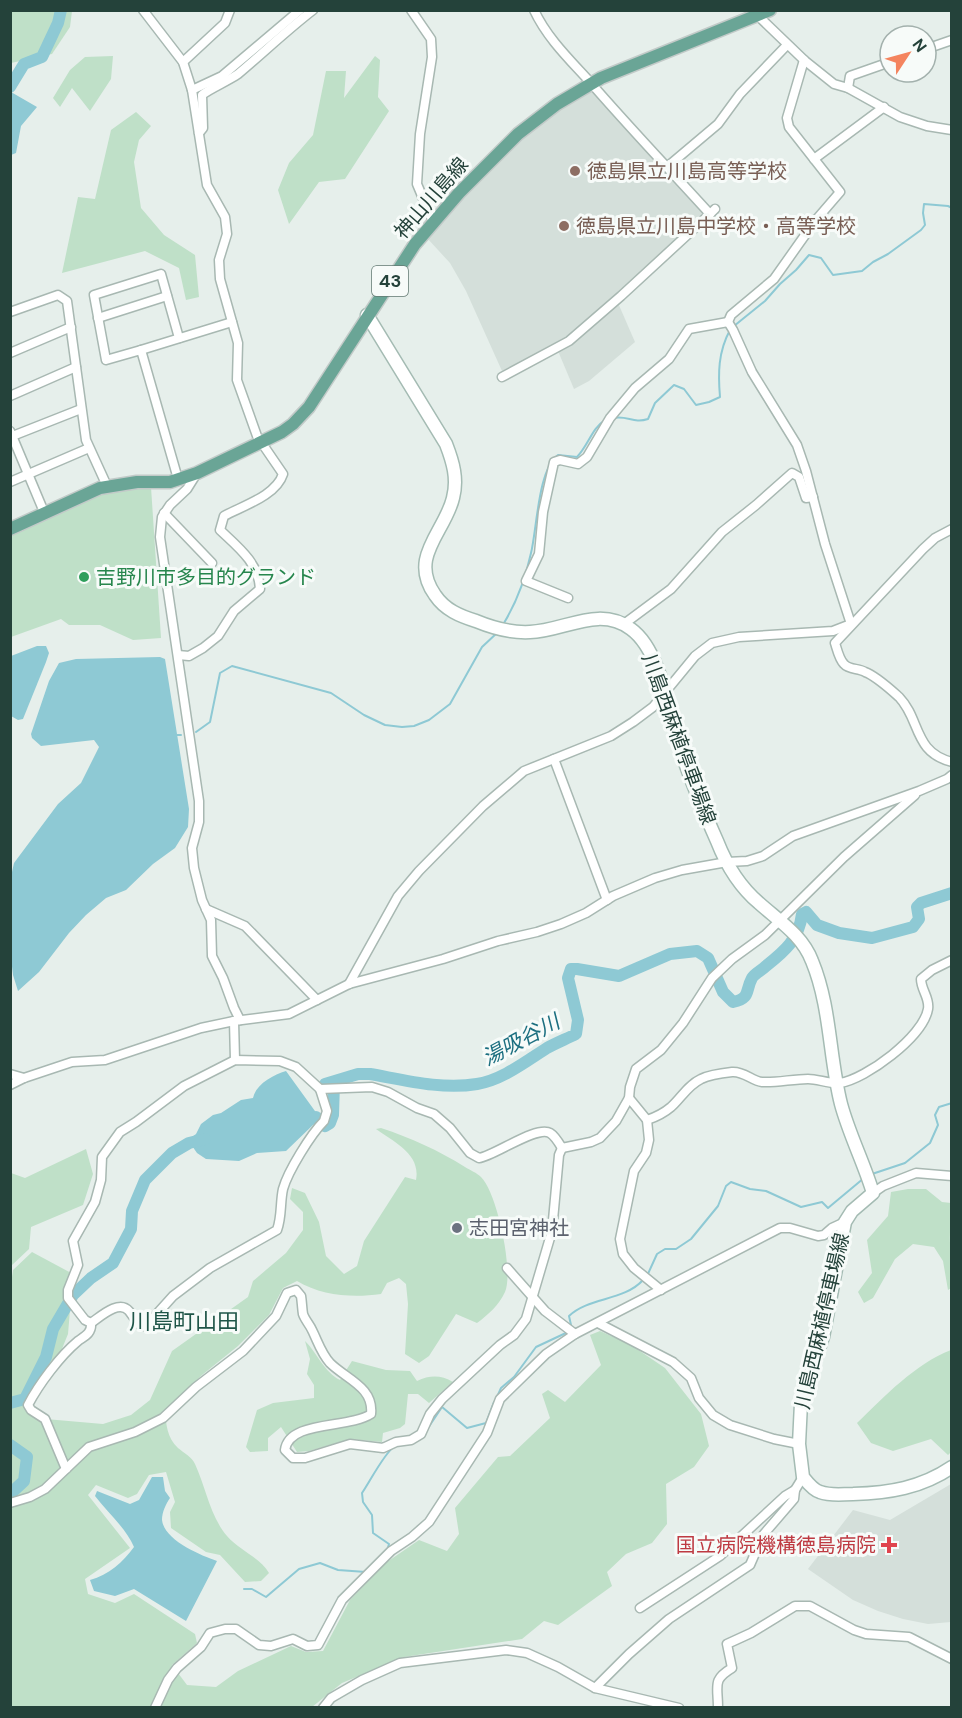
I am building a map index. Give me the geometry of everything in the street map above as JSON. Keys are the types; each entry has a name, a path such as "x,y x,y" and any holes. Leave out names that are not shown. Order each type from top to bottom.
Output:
{"main road":[{"name":"神山川島線","path":"10,529 89,491 137,482 160,483 196,473 261,443 293,424 309,407 415,244 498,152 557,104 591,84 623,68 754,13 770,10"},
{"path":"367,315 446,444 454,466 453,501 432,541 426,561 428,583 441,602 460,616 516,632 540,632 590,619 609,619 624,624"},
{"name":"川島西麻植停車場線","path":"624,624 636,632 645,645 662,679 683,759 727,862 747,892 781,920 801,941 811,959 819,978 837,1083 847,1124 873,1194 852,1211 845,1222 823,1336 801,1402 799,1444 802,1477"},
{"path":"802,1477 820,1492 832,1495 873,1494 910,1488 939,1476 951,1467"}],"street":[{"path":"143,10 183,62 192,90 207,185 225,217 227,234 219,260 220,279 238,343 237,380 261,443 283,474 280,483 262,496 224,516 220,530 244,553 260,576 260,589 234,611 218,636 189,656 178,655"},
{"path":"183,62 225,23 230,10"},
{"path":"192,90 222,76 300,10"},
{"path":"199,134 203,128 202,95 236,75 313,10"},
{"path":"411,10 431,39 432,57 420,134 417,184 433,222"},
{"path":"502,377 569,341 713,212 667,167 591,84 541,26 534,10"},
{"path":"754,13 768,24 787,45 834,84 848,88 900,117 927,126 951,130"},
{"path":"667,167 718,124 740,94 787,45"},
{"path":"804,60 787,118 789,127 840,192 815,221 774,279 731,315 730,326 752,372 797,445 851,624"},
{"path":"848,88 850,76 878,66"},
{"path":"814,159 884,107"},
{"path":"179,338 161,274 94,295 106,360 141,350 232,322"},
{"path":"10,312 58,295 67,301 86,440 107,486"},
{"path":"98,318 167,296"},
{"path":"568,598 526,581 538,554 543,512 554,462 561,460 578,464 587,457 608,420 635,388 669,359 689,329 730,326"},
{"path":"10,353 72,327"},
{"path":"141,350 178,479"},
{"path":"10,396 76,367"},
{"path":"44,512 11,435 81,409"},
{"path":"10,483 89,448"},
{"path":"196,473 187,489 170,505 162,517 160,537 199,801 199,822 192,848 199,889 211,920 212,956 223,978 237,1020 236,1060"},
{"path":"624,624 671,589 722,532 792,473 799,477 806,498 813,497"},
{"path":"165,513 212,563"},
{"path":"951,529 934,538 835,643 843,663 848,668 866,672 900,698 922,742 939,759 951,762"},
{"path":"349,984 398,896 418,871 483,806 524,771 611,736 633,722 652,706 686,664 712,643 739,637 833,632 851,624"},
{"path":"555,759 607,900"},
{"path":"10,1085 72,1062 105,1060 201,1028 237,1020 289,1014 349,984 537,932 578,916 655,878 682,870 747,861 763,856 793,837 919,791 951,775"},
{"path":"562,1148 600,1138 616,1122 629,1098 636,1069 661,1050 683,1023 712,978 732,959 765,935 844,857 919,791"},
{"path":"206,909 245,926 317,1000"},
{"path":"647,1120 672,1107 690,1086 701,1078 735,1072 749,1075 760,1082 811,1079 837,1083 869,1072 910,1039 926,1017 928,1009 928,1000 921,987 921,979 951,960"},
{"path":"236,1060 280,1061 296,1067 320,1089 327,1111 284,1186 277,1230 210,1268 172,1296 146,1326 141,1326 127,1308 122,1306 91,1323 85,1320 70,1301 68,1290 78,1265 73,1241 95,1202 101,1180 102,1157 120,1132 184,1086 236,1060"},
{"path":"10,1074 24,1078"},
{"path":"320,1089 372,1087 388,1092 417,1108 434,1114 450,1128 470,1153 479,1158 487,1157 512,1142 545,1131 551,1133 562,1148"},
{"path":"629,1098 647,1120 649,1140 646,1153 634,1171 620,1239 623,1254 645,1278 661,1290"},
{"path":"10,1503 30,1497 45,1489 89,1447 135,1432 163,1418 196,1387 243,1350 276,1316 287,1293 296,1290 302,1296 303,1317 312,1329 321,1352 331,1363 361,1386 371,1400 372,1406 371,1414 361,1420 304,1430 292,1435 286,1443 285,1450 293,1458 305,1458 350,1444 382,1448 396,1442 411,1440 421,1434 430,1414 442,1399 500,1345 514,1335 526,1319 552,1231 559,1155 562,1148"},
{"path":"873,1194 883,1186 916,1173 951,1176"},
{"path":"155,1707 168,1680 177,1668 201,1647 210,1633 236,1629 260,1645 271,1646 293,1639 307,1646 318,1645 342,1600 391,1551 429,1522 487,1433 500,1399 546,1354 575,1334 780,1228 790,1228 818,1236 824,1235 831,1228 845,1222"},
{"path":"507,1268 534,1298 575,1334"},
{"path":"66,1469 45,1419 31,1410 28,1405 68,1350 90,1332 91,1323"},
{"path":"598,1323 673,1362 691,1378 699,1398 713,1415 730,1425 799,1444"},
{"path":"595,1688 628,1654 669,1619 750,1565 763,1535 794,1499 795,1490 802,1477"},
{"path":"640,1608 720,1556 785,1496 795,1490"},
{"path":"718,1707 718,1680 720,1675 732,1668 727,1644 751,1633 795,1606 810,1606 866,1634 909,1637 951,1659"},
{"path":"323,1707 331,1698 362,1680 400,1663 506,1650 527,1653 595,1688 679,1707"}],"shaded area":[{"name":"徳島県立川島中学校・高等学校","path":"590,89 703,210 704,215 566,339 502,371 466,291 450,263 427,238 501,156 545,118"},
{"path":"618,303 635,342 589,381 574,389 558,351"},
{"name":"国立病院機構徳島病院","path":"951,1484 951,1622 928,1624 878,1611 853,1600 808,1569 853,1510 890,1520"}],"green space":[{"path":"10,11 72,11 70,27 52,54 11,63"},
{"path":"113,56 111,79 90,111 72,88 60,107 53,98 70,70 85,57"},
{"path":"375,56 380,60 378,97 389,111 345,179 319,182 289,224 278,190 289,163 313,135 326,71 346,71 344,98"},
{"path":"136,112 151,126 139,140 134,162 141,208 164,235 195,255 199,297 186,300 179,268 145,251 62,273 78,197 95,199 111,130"},
{"name":"吉野川市多目的グランド","path":"151,487 161,638 133,640 100,625 69,625 61,619 11,637 11,536 98,494 125,488"},
{"path":"381,1128 434,1150 481,1177 487,1185 498,1215 506,1251 507,1282 503,1297 477,1323 456,1314 429,1356 419,1363 405,1354 408,1304 406,1284 399,1278 387,1283 381,1294 370,1295 349,1296 327,1293 297,1281 283,1288 269,1315 238,1346 202,1375 165,1410 171,1440 194,1462 212,1511 221,1528 232,1541 261,1563 269,1573 261,1581 245,1582 220,1555 206,1552 171,1528 170,1512 175,1502 166,1472 149,1475 137,1494 128,1498 96,1485 88,1495 130,1548 85,1579 88,1594 115,1603 134,1594 195,1634 197,1643 172,1665 187,1685 216,1687 238,1671 291,1646 306,1652 323,1651 350,1600 387,1562 419,1540 447,1551 459,1534 455,1508 498,1457 510,1456 550,1418 542,1394 548,1390 565,1402 601,1365 590,1335 600,1331 631,1345 665,1368 701,1414 709,1446 694,1467 666,1484 667,1524 652,1543 626,1554 607,1572 612,1586 558,1625 544,1621 522,1639 404,1657 342,1683 312,1707 11,1708 10,1291 13,1270 32,1252 73,1274 68,1334 53,1371 22,1402 34,1418 103,1424 131,1415 150,1400 172,1351 248,1297 253,1281 286,1253 303,1230 303,1212 290,1199 292,1188 305,1193 319,1222 326,1256 344,1274 357,1266 364,1241 405,1177 416,1180 414,1163 410,1156 398,1144 376,1129"},
{"path":"86,1149 93,1174 83,1205 31,1227 29,1249 11,1266 11,1173 25,1178"},
{"path":"926,1189 942,1202 951,1203 951,1288 948,1290 943,1261 934,1247 913,1244 895,1259 873,1298 864,1303 858,1292 872,1273 867,1240 888,1216 891,1192"},
{"path":"305,1341 325,1368 340,1380 352,1361 386,1370 410,1371 417,1381 435,1377 453,1382 429,1403 418,1394 408,1394 405,1424 400,1428 383,1433 382,1442 350,1439 309,1451 297,1452 281,1427 268,1438 268,1451 250,1452 246,1447 257,1410 273,1403 314,1398 314,1385 307,1374 310,1359"},
{"path":"951,1350 951,1452 948,1455 931,1439 893,1451 871,1443 857,1423 913,1372"}],"water":[{"path":"11,92 37,107 21,126 16,153 11,155"},
{"path":"37,646 46,646 49,653 23,719 18,720 11,716 11,656"},
{"path":"160,657 165,659 189,809 188,827 175,848 153,864 126,890 106,898 86,915 39,972 18,991 13,975 10,950 10,881 14,863 58,804 81,783 99,747 94,740 41,746 32,738 31,734 49,681 59,663 76,659"},
{"path":"286,1071 320,1118 316,1124 286,1151 257,1153 239,1161 206,1159 197,1153 188,1140 196,1134 201,1124 241,1100 253,1098 261,1084"},
{"path":"152,1477 163,1477 165,1491 170,1498 164,1508 162,1520 169,1534 184,1546 217,1561 186,1621 134,1589 115,1596 94,1591 90,1580 115,1567 134,1547 131,1540 95,1496 97,1491 130,1504 139,1500"}],"waterway":[{"path":"10,87 24,64 42,57 58,23 61,10"},
{"path":"734,326 765,301 809,255 821,258 833,275 862,271 921,230 925,225 924,204 952,208"},
{"path":"613,418 638,421 648,419 655,403 674,385 684,389 696,405 720,397 720,363 730,330"},
{"path":"504,623 526,571 542,486 551,462 558,455 577,457 605,420"},
{"path":"196,732 210,722 220,673 232,666 331,693 364,715 385,725 414,726 429,720 450,704 482,647 498,632"},
{"name":"湯吸谷川","path":"325,1084 358,1074 450,1086 486,1082 504,1075 547,1048 576,1034 578,1020 568,978 571,969 619,976 670,954 697,951 708,958 723,992 733,1002 745,996 753,976 790,944 798,931 802,914 806,912 817,925 839,933 872,938 913,927 919,919 917,907 921,903 952,893"},
{"path":"316,1117 325,1126 330,1123 333,1115 334,1083"},
{"path":"872,1174 905,1163 930,1143 938,1125 935,1115 939,1107 952,1103"},
{"name":"湯吸谷川","path":"10,1403 25,1399 46,1357 53,1329 73,1295 91,1278 113,1263 131,1229 132,1211 145,1180 172,1153 189,1143 205,1139"},
{"path":"647,1276 657,1254 665,1249 676,1249 691,1239 718,1206 726,1186 731,1182 750,1189 766,1191 801,1207 822,1202 828,1208 864,1178"},
{"path":"571,1325 569,1316 577,1310 626,1292 643,1280"},
{"path":"497,1397 501,1388 514,1377 536,1347 568,1332"},
{"path":"428,1428 442,1407 467,1428 486,1423 494,1402"},
{"name":"湯吸谷川","path":"10,1445 27,1457 24,1481 10,1494"},
{"path":"387,1551 389,1544 373,1533 372,1515 363,1502 362,1493 382,1461 394,1447"},
{"path":"244,1589 252,1589 266,1597 299,1569 320,1563 338,1570 366,1572"}],"place":[{"name":"徳島県立川島高等学校","path":"575,171"},
{"name":"徳島県立川島中学校・高等学校","path":"564,226"},
{"name":"吉野川市多目的グランド","path":"84,577"},
{"name":"志田宮神社","path":"457,1228"},
{"name":"国立病院機構徳島病院","path":"889,1545"}],"district":[{"name":"川島町山田","path":"184,1321"}]}
